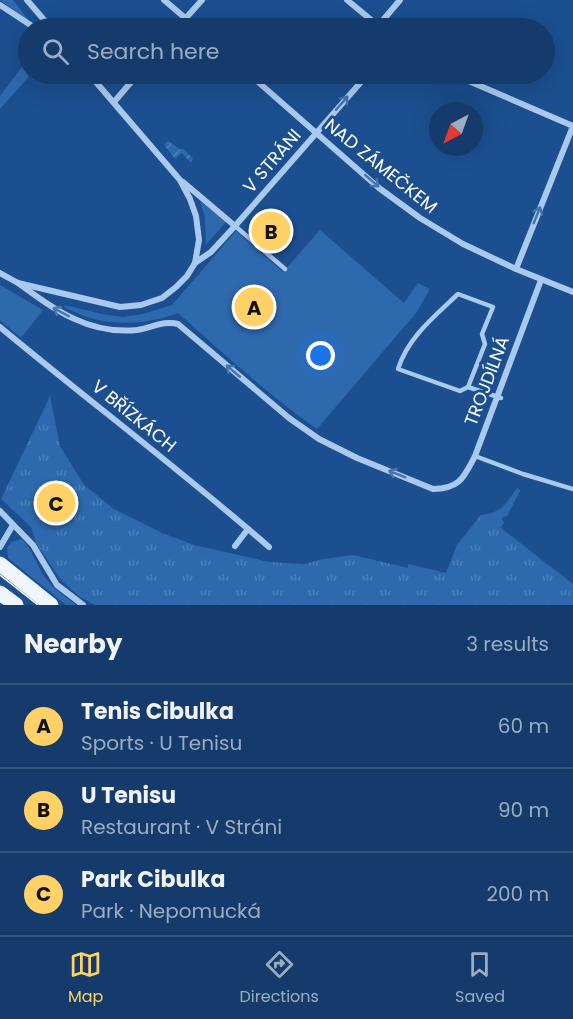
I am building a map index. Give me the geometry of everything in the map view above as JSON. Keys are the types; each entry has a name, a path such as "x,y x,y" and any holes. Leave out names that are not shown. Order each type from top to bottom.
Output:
{"main road":[{"path":"0,564 51,605"},
{"path":"0,593 16,605"}],"street":[{"path":"27,0 42,18"},
{"path":"165,0 185,18"},
{"path":"187,18 202,0"},
{"path":"347,0 369,18"},
{"path":"387,18 400,0"},
{"path":"0,5 19,18"},
{"path":"98,84 180,180 235,226"},
{"path":"114,102 129,84"},
{"name":"NAD ZÁMEČKEM","path":"260,84 380,188 420,218 463,244 573,292"},
{"name":"V STRÁNI","path":"18,283 120,307 141,305 162,298 176,287 195,263 210,252 235,226 359,84"},
{"path":"476,84 573,126 516,269"},
{"path":"180,180 196,216 199,240 195,263"},
{"path":"0,273 18,283"},
{"name":"TROJDÍLNÁ","path":"18,283 52,307 89,326 115,331 139,330 170,321 178,324 289,418 319,439 357,458 433,489 443,489 452,487 463,478 475,456 541,280"},
{"name":"V BŘÍZKÁCH","path":"0,327 269,547"},
{"path":"0,511 33,545 57,585 83,605"},
{"path":"0,547 13,525"},
{"path":"235,546 248,529"}],"lane":[{"path":"235,226 285,269"},
{"path":"468,387 485,344 482,334 493,307 458,294 415,336 398,369 460,392 468,387 499,397"},
{"path":"475,456 573,489"}],"green space":[{"path":"0,0 13,0 27,18"},
{"path":"18,72 18,84 22,84 0,109 0,96"},
{"path":"168,141 181,150 183,149 193,158 191,163 182,153 175,159 164,145"},
{"path":"200,201 226,222 206,245 205,217"},
{"path":"320,230 404,303 418,283 430,289 416,313 317,429 263,387 178,313 149,321 120,323 78,314 64,307 65,305 123,317 143,314 172,305 236,231 283,272"},
{"path":"0,285 43,310 21,338 0,320"},
{"path":"50,396 60,446 84,485 114,509 162,533 194,545 269,562 304,564 353,555 408,568 408,564 446,573 457,545 481,515 499,509 519,486 520,491 507,516 503,517 504,522 501,528 573,584 573,605 96,605 80,597 61,580 36,543 31,527 1,499"},
{"path":"22,539 47,580 76,605 66,605 8,558 7,548 11,542"}],"tram line":[{"path":"0,575 38,605"}],"place":[{"name":"U Tenisu","path":"271,231"},
{"name":"Tenis Cibulka","path":"254,307"},
{"name":"Park Cibulka","path":"56,503"}]}
